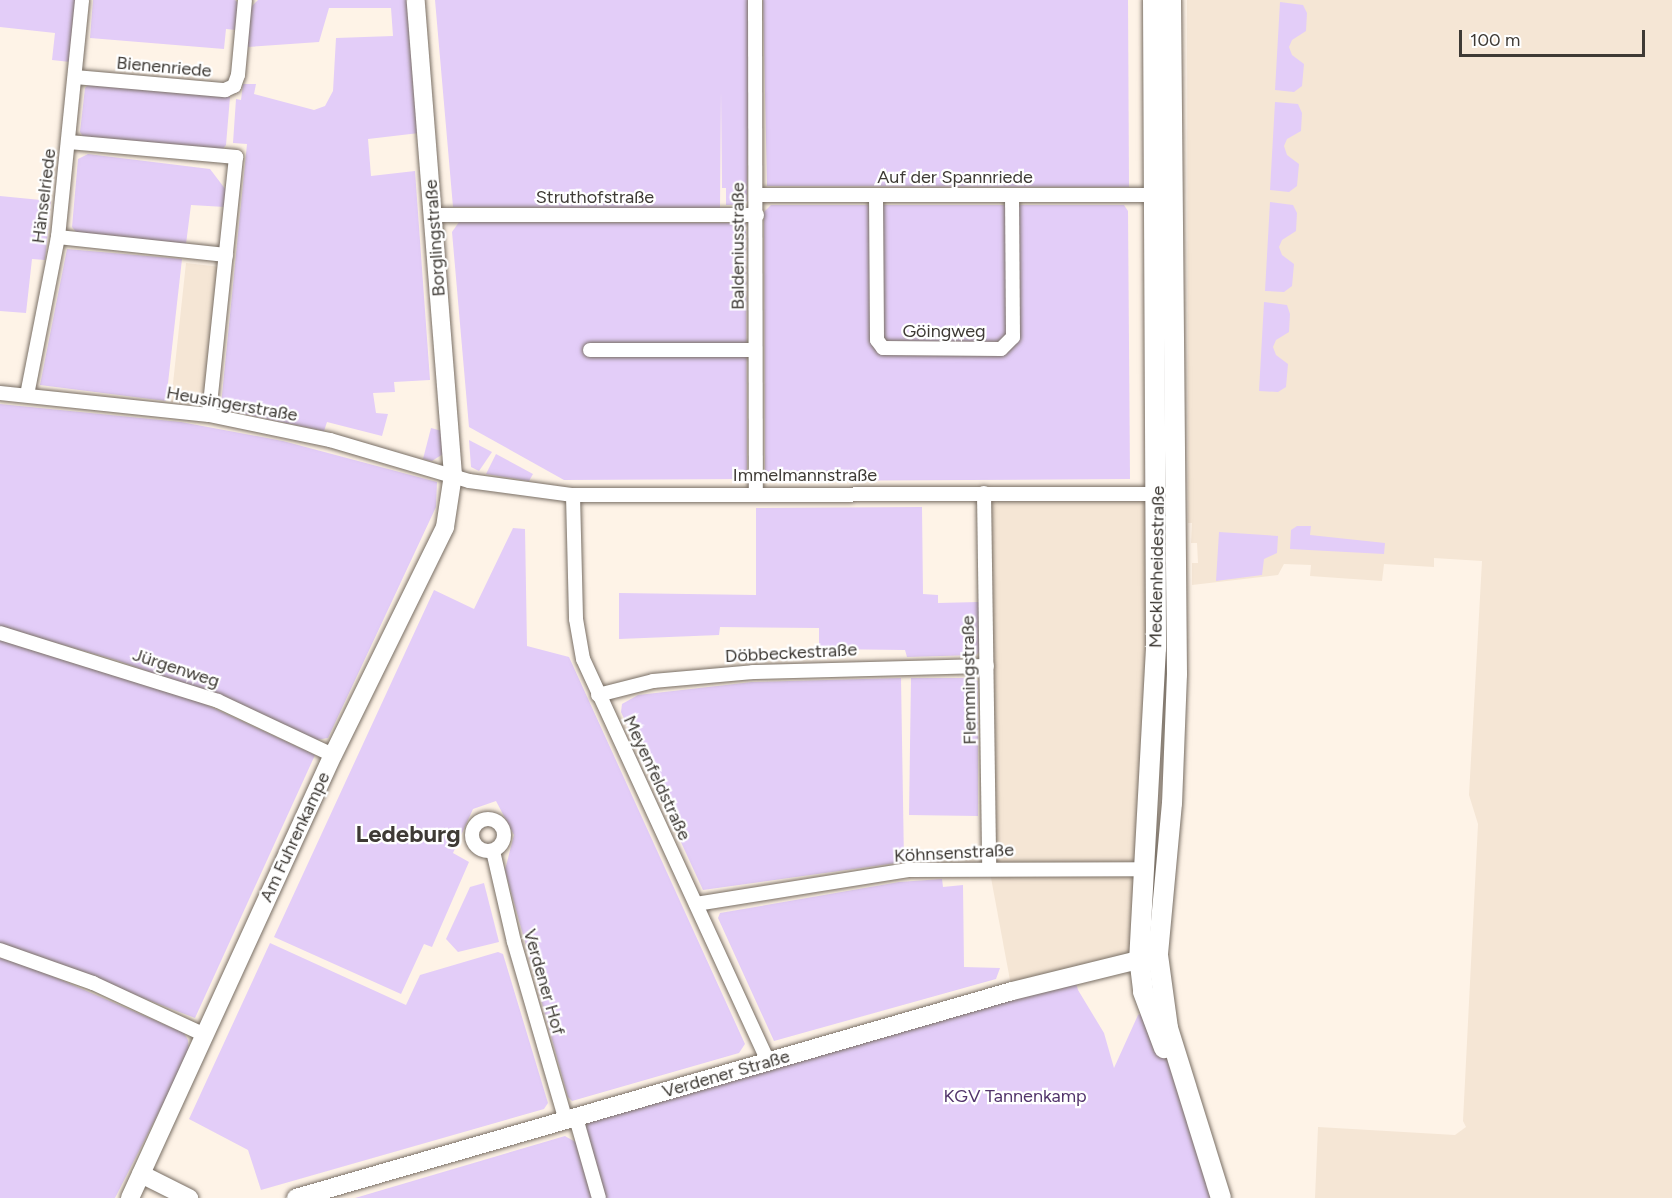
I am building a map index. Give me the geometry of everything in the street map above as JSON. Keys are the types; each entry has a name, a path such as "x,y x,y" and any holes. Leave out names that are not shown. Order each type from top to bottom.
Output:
{"main road":[{"name":"Mecklenheidestraße","path":"1153,0 1158,494 1156,648 1145,869 1149,956 1148,1010 1196,1122 1221,1198"},
{"name":"Mecklenheidestraße","path":"1149,956 1172,803 1177,674 1172,0"},
{"path":"1158,494 1175,479"},
{"path":"1156,648 1177,674"}],"street":[{"name":"Hänselriede","path":"27,395 58,237 82,0"},
{"name":"Bienenriede","path":"75,77 225,90 234,86 238,75 245,0"},
{"name":"Borglingstraße","path":"416,0 453,475"},
{"name":"Baldeniusstraße","path":"755,0 756,492"},
{"path":"69,142 236,157 209,415"},
{"name":"Auf der Spannriede","path":"756,195 1154,195"},
{"name":"Göingweg","path":"876,195 877,340 883,348 1000,349 1012,337 1012,196"},
{"name":"Struthofstraße","path":"433,215 757,215"},
{"path":"58,237 226,255"},
{"path":"590,350 755,350"},
{"name":"Heusingerstraße","path":"0,393 209,415 330,440 453,475"},
{"name":"Immelmannstraße","path":"453,475 469,481 573,495 756,492 1158,494"},
{"name":"Am Fuhrenkampe","path":"130,1198 333,755 445,527 453,475"},
{"name":"Flemmingstraße","path":"984,493 989,867"},
{"name":"Meyenfeldstraße","path":"573,495 577,639 598,695 768,1062"},
{"name":"Jürgenweg","path":"0,633 218,701 333,755"},
{"name":"Döbbeckestraße","path":"598,695 653,681 753,672 987,666"},
{"name":"Verdener Hof","path":"493,850 514,942 571,1120 599,1198"},
{"name":"Köhnsenstraße","path":"696,904 908,870 989,867 1145,869"},
{"path":"0,950 93,982 204,1035"},
{"name":"Verdener Straße","path":"296,1198 768,1062 1149,956"},
{"path":"141,1174 189,1198"}],"shaded area":[{"path":"1187,0 1672,0 1672,1198 1315,1198 1318,1127 1455,1135 1466,1127 1463,1121 1478,824 1469,795 1482,561 1434,558 1434,567 1384,564 1382,581 1310,576 1311,565 1284,564 1278,575 1192,585 1192,563 1198,563 1197,543 1191,543 1192,523 1188,523"},
{"path":"186,263 221,267 206,406 171,402"},
{"path":"984,493 1158,494 1139,957 1012,991 989,867"}],"green space":[{"path":"0,0 76,0 70,62 52,60 55,33 0,27"},
{"path":"93,0 235,0 238,3 236,30 226,29 224,49 90,38"},
{"path":"258,0 406,0 409,8 419,133 368,139 371,176 415,171 430,380 394,382 395,392 373,393 376,413 388,414 382,436 327,422 324,431 225,410 221,405 247,144 233,143 236,99 241,100 243,84 256,84 254,94 314,110 325,106 333,91 336,38 393,36 391,8 329,8 319,42 247,47 250,8"},
{"path":"435,0 750,0 747,201 744,205 726,205 726,188 722,188 721,91 720,209 453,207"},
{"path":"763,0 1128,0 1129,187 767,186"},
{"path":"1280,2 1303,5 1307,13 1306,31 1292,40 1289,47 1292,55 1304,64 1302,86 1294,92 1275,90"},
{"path":"89,84 230,97 226,145 221,151 84,138 80,132 85,88"},
{"path":"1275,102 1298,104 1302,113 1301,131 1287,139 1284,146 1287,155 1299,164 1297,186 1289,192 1270,190"},
{"path":"88,154 210,169 226,190 225,207 191,205 186,244 77,233 72,227 78,159"},
{"path":"0,196 51,201 45,260 32,259 26,313 0,311"},
{"path":"1270,202 1293,205 1297,213 1296,231 1282,240 1279,247 1282,255 1294,264 1292,286 1284,292 1265,291"},
{"path":"771,205 1124,205 1128,211 1130,479 772,481 765,474 764,212"},
{"path":"459,222 746,223 747,479 564,480 469,427 452,232"},
{"path":"67,249 182,259 166,401 40,385"},
{"path":"1264,302 1287,305 1290,314 1289,332 1276,340 1273,347 1276,355 1288,364 1286,387 1278,392 1259,391"},
{"path":"0,404 181,422 283,441 437,482 436,507 328,738 316,740 239,704 116,660 0,627"},
{"path":"431,428 442,431 443,454 432,461 423,459"},
{"path":"469,440 492,452 479,471 471,467"},
{"path":"496,454 533,474 529,481 486,474"},
{"path":"922,507 923,594 938,595 938,603 979,602 979,652 976,655 907,657 905,650 825,649 819,647 819,628 720,627 719,635 619,639 619,593 756,595 756,508"},
{"path":"1297,526 1311,526 1310,535 1385,543 1384,554 1290,549 1291,530"},
{"path":"513,528 525,529 527,646 569,657 745,1044 739,1053 572,1101 568,1097 505,870 514,835 496,801 473,809 453,853 469,862 432,947 424,944 401,994 274,937 434,590 474,609"},
{"path":"1219,532 1278,536 1277,553 1264,559 1262,575 1216,581"},
{"path":"0,640 198,701 315,755 195,1018 0,943"},
{"path":"901,678 904,862 703,890 621,712 622,704 638,695 752,682"},
{"path":"911,678 973,678 978,681 978,816 909,815"},
{"path":"942,879 943,887 963,885 964,967 1000,968 996,979 774,1041 718,918 720,913 899,882"},
{"path":"484,883 499,942 458,952 446,939 470,887"},
{"path":"270,943 406,1005 420,975 498,952 503,954 548,1103 544,1109 261,1190 248,1150 189,1119"},
{"path":"0,958 31,967 184,1033 188,1040 189,1053 115,1198 0,1198"},
{"name":"KGV Tannenkamp","path":"1074,975 1078,990 1104,1033 1114,1068 1138,1015 1148,1010 1196,1122 1221,1198 599,1198 576,1118"},
{"path":"565,1136 577,1143 592,1198 355,1198"}],"district":[{"name":"Ledeburg","path":"408,834"}]}
